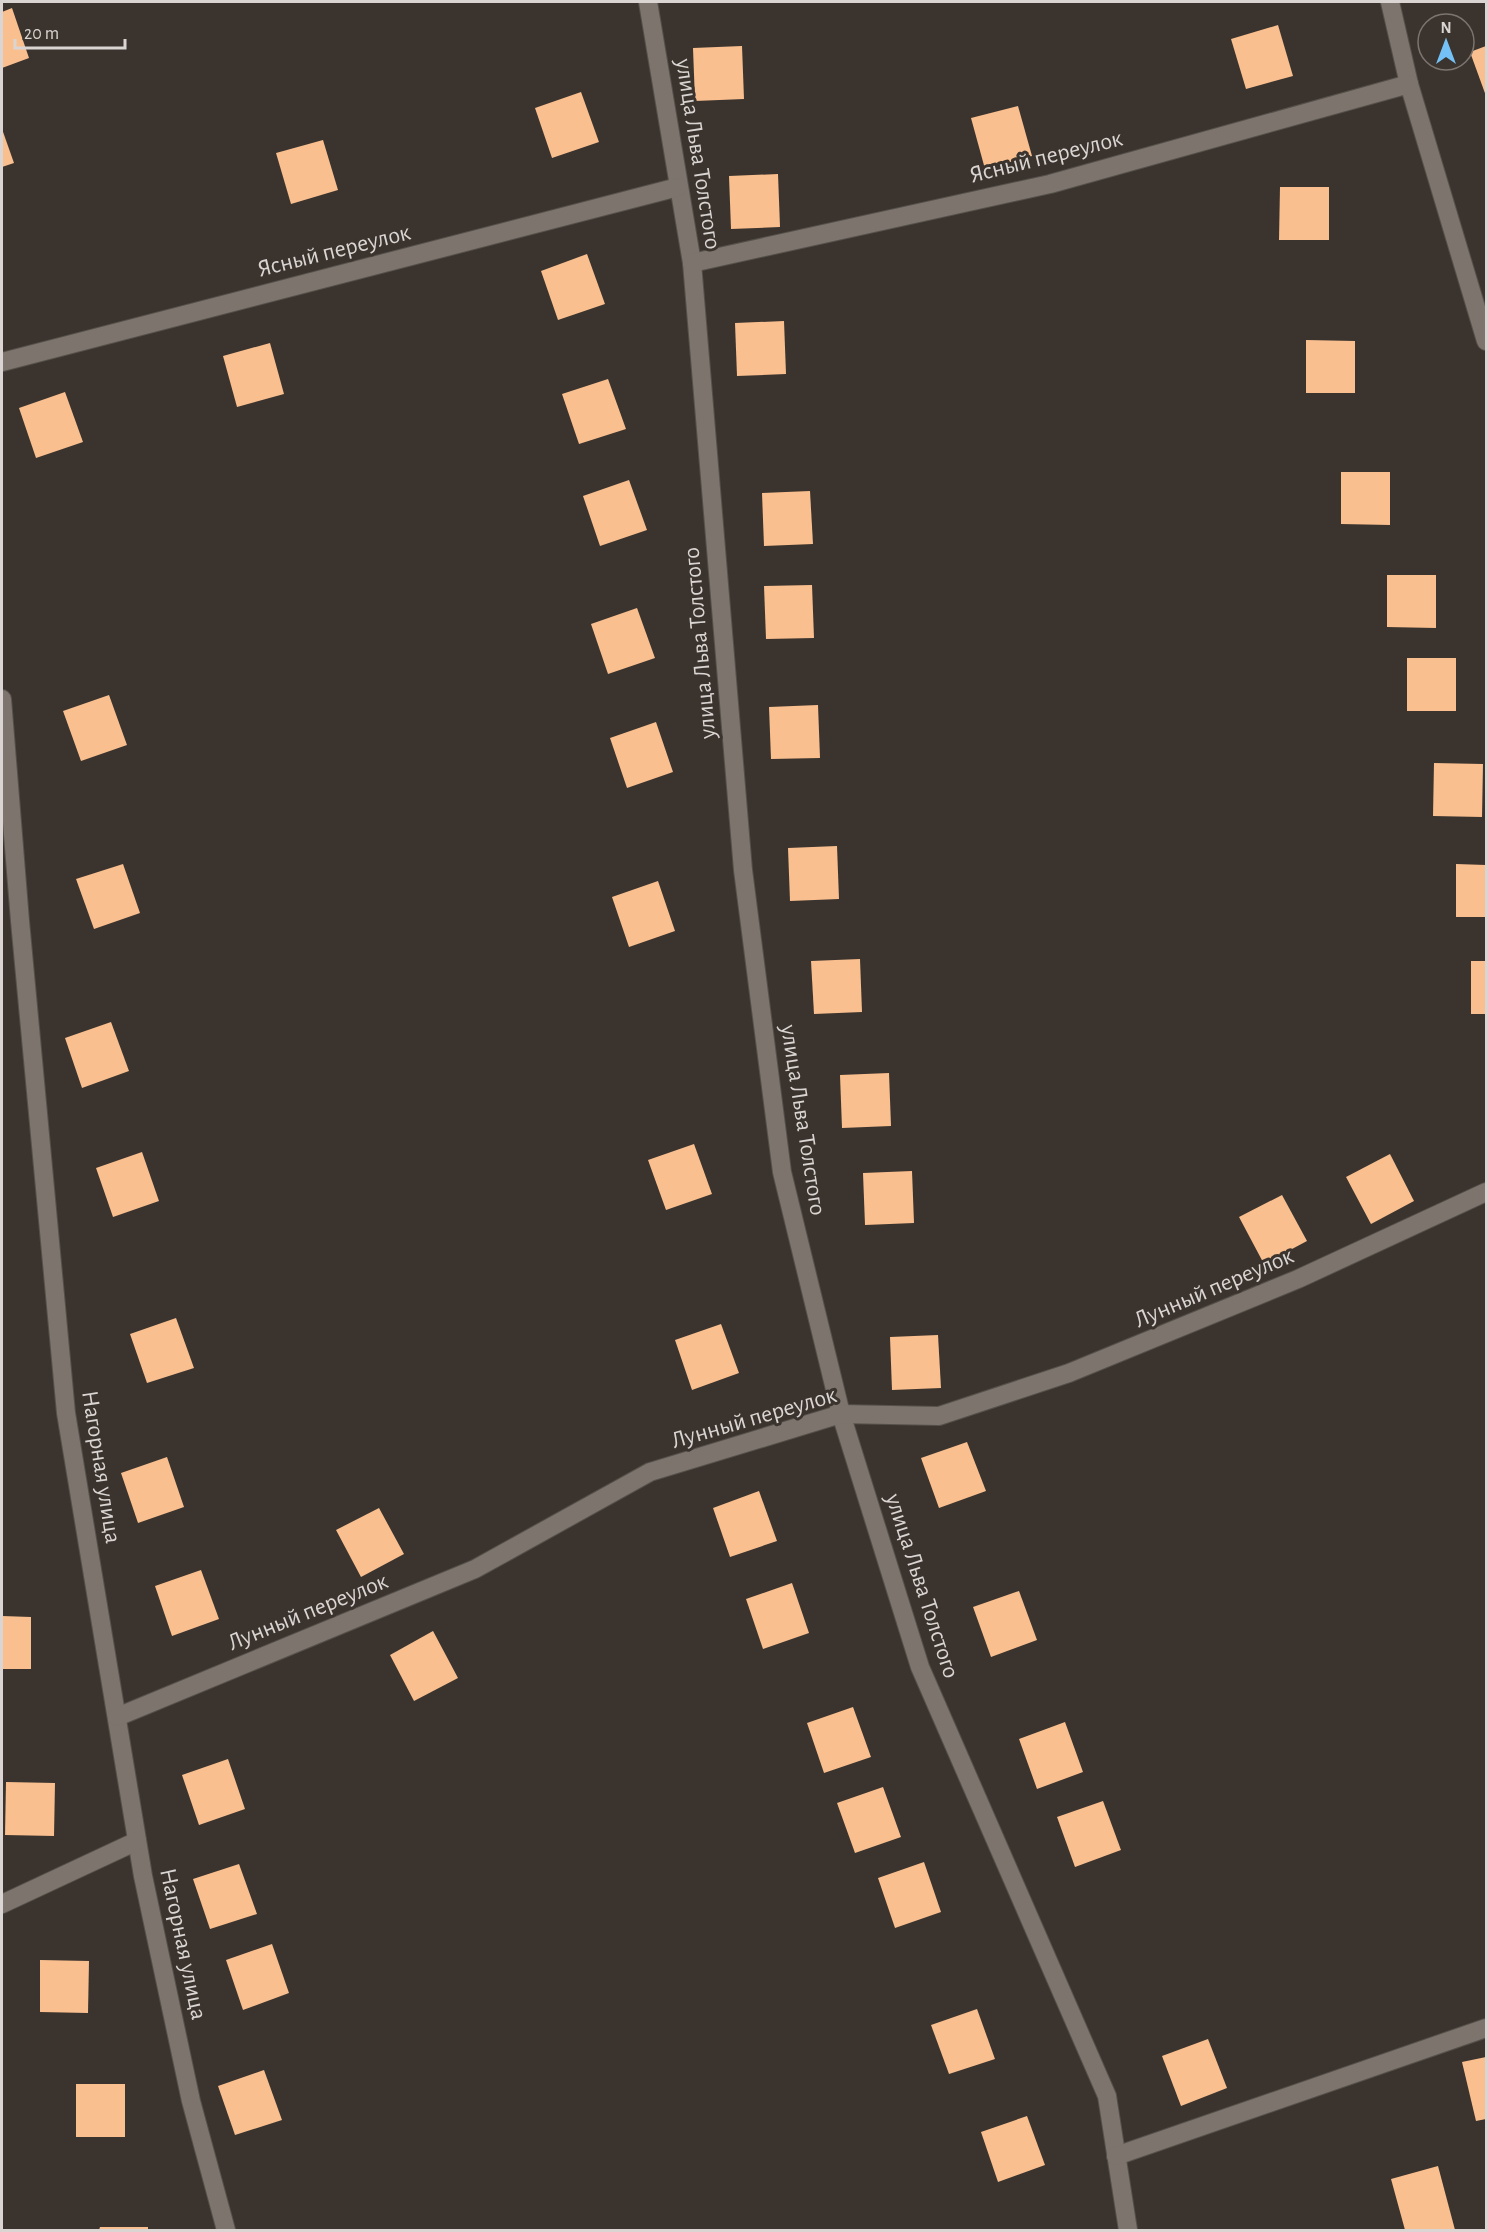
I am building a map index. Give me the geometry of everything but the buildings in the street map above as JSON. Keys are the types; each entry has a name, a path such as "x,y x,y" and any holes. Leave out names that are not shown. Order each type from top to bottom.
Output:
{"street":[{"name":"улица Льва Толстого","path":"648,2 692,263 744,882 782,1172 841,1414 920,1667 1107,2096 1128,2230"},
{"path":"1390,2 1408,84 1486,341"},
{"name":"Ясный переулок","path":"692,263 1050,184 1408,84"},
{"name":"Ясный переулок","path":"2,362 678,187"},
{"name":"Нагорная улица","path":"2,699 21,933 66,1413 137,1841 191,2101 226,2230"},
{"name":"Лунный переулок","path":"117,1717 475,1569 650,1472 841,1414 939,1416 1069,1373 1298,1279 1486,1192"},
{"path":"2,1905 137,1841"},
{"path":"1116,2156 1486,2028"}]}
